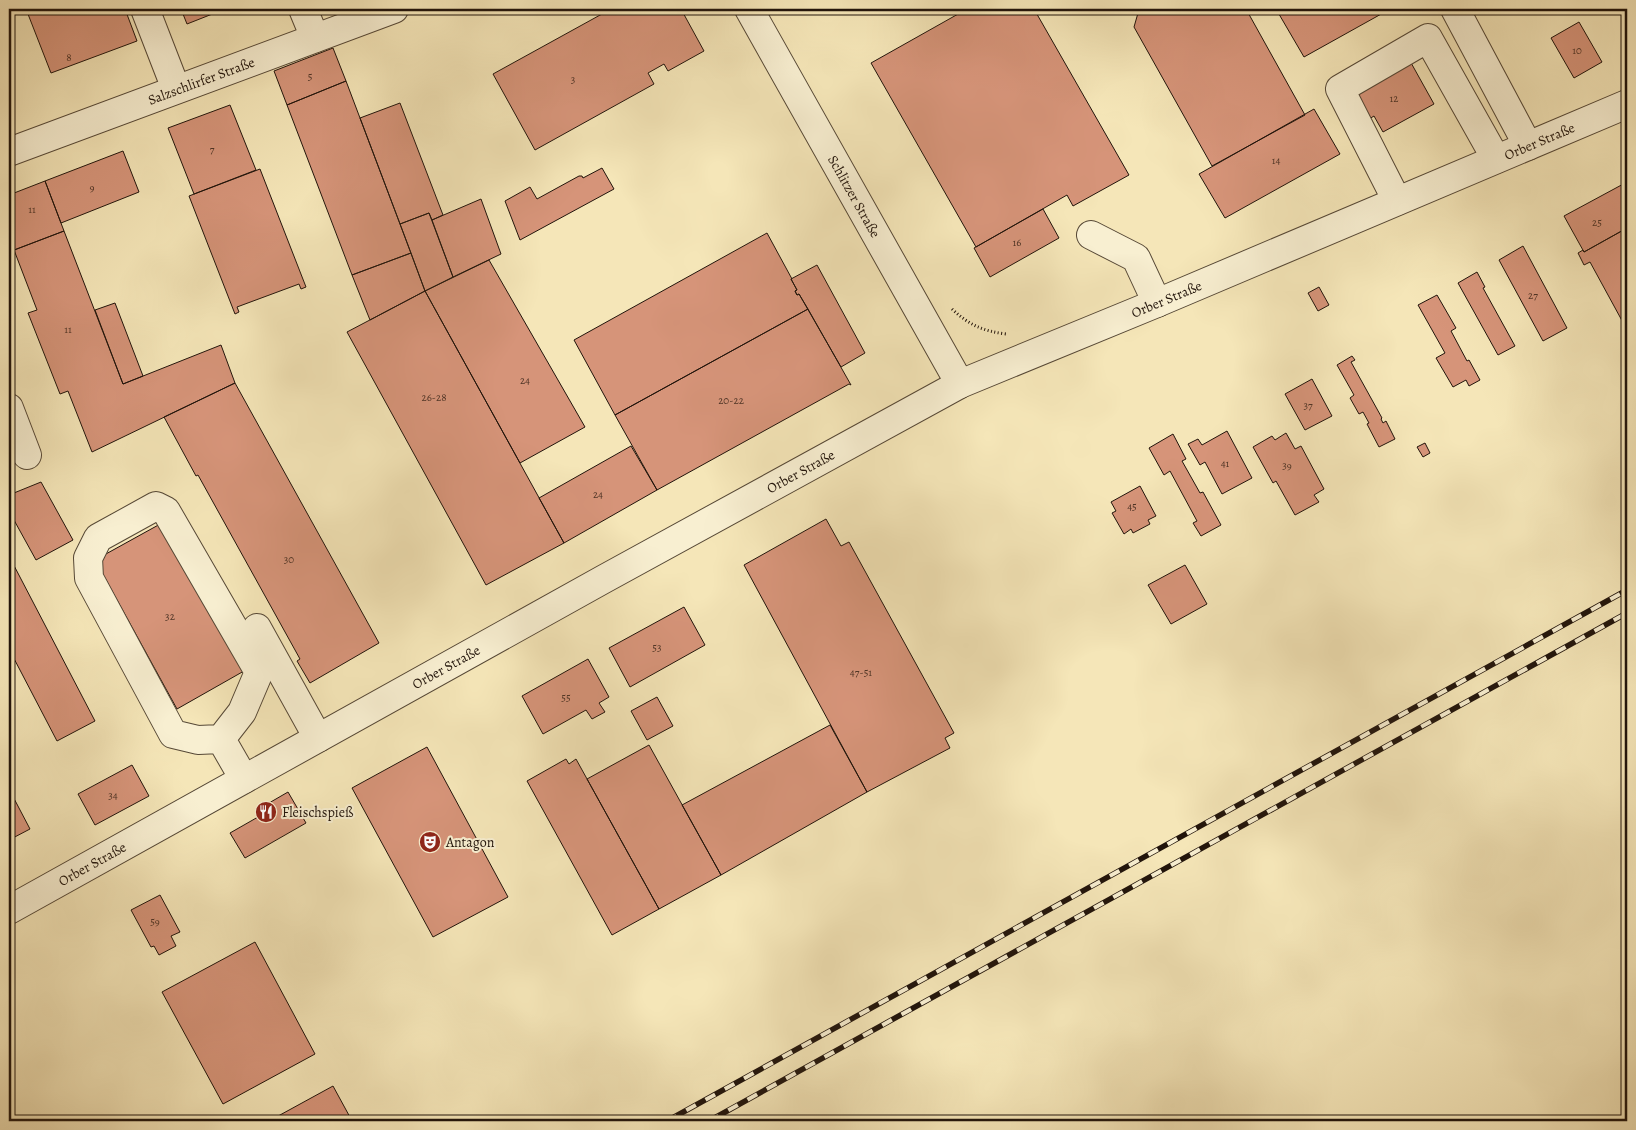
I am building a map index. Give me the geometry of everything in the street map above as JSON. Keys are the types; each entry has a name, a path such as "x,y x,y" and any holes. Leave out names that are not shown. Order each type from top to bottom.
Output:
{"street":[{"path":"145,9 176,90"},
{"path":"303,9 315,38"},
{"name":"Salzschlirfer Straße","path":"9,152 394,9"},
{"name":"Schlitzer Straße","path":"748,9 960,384"},
{"path":"1455,9 1528,146"},
{"path":"1397,201 1340,88 1428,38 1496,159"},
{"name":"Orber Straße","path":"9,910 612,574 960,384 1157,303 1627,104"},
{"path":"1091,235 1136,258 1157,303"},
{"path":"9,408 28,454"},
{"path":"156,506 166,511 258,672 242,712 221,739 198,740 173,734 90,578 88,558 98,538 156,506"},
{"path":"257,628 318,738"},
{"path":"221,739 244,779"}],"building":[{"path":"26,9 125,9 137,41 51,73"},
{"path":"181,9 225,9 187,24"},
{"path":"611,9 622,9 624,12 630,9 681,9 704,51 668,71 664,64 648,73 654,84 535,150 493,74"},
{"path":"967,9 1034,9 1129,175 1073,206 1067,195 976,247 871,63"},
{"path":"1146,9 1246,9 1305,115 1212,166 1134,27 1138,13"},
{"path":"1276,9 1381,9 1383,13 1304,57"},
{"path":"1579,22 1602,62 1574,78 1551,38"},
{"path":"333,48 346,81 287,105 274,71"},
{"path":"1410,61 1434,104 1383,132 1374,116 1369,119 1355,92"},
{"path":"346,81 411,253 352,275 287,105"},
{"path":"400,103 443,215 432,220 429,213 400,224 360,118"},
{"path":"230,105 256,170 194,194 168,128"},
{"path":"1314,109 1340,154 1225,218 1199,174"},
{"path":"123,151 139,192 61,223 45,181"},
{"path":"602,168 614,189 520,240 505,201 530,187 537,199 579,176 583,178"},
{"path":"260,169 306,287 301,289 299,284 237,307 239,312 235,314 189,196"},
{"path":"45,181 64,231 9,252 9,195"},
{"path":"1627,182 1627,228 1584,252 1564,216"},
{"path":"481,199 501,254 453,277 432,220"},
{"path":"1043,209 1059,238 990,277 974,248"},
{"path":"429,213 453,277 425,291 400,224"},
{"path":"1627,228 1627,340 1622,331 1626,328 1590,262 1584,265 1578,253 1583,250 1584,252"},
{"path":"64,231 123,384 221,345 235,383 92,452 68,391 60,394 28,313 37,310 14,250"},
{"path":"767,233 792,279 797,295 799,294 808,309 615,415 574,340"},
{"path":"1523,246 1567,328 1543,341 1499,260"},
{"path":"411,253 425,291 370,320 352,275"},
{"path":"489,260 585,427 520,463 425,291"},
{"path":"817,265 865,353 841,367 799,294 797,295 795,291 797,290 791,279"},
{"path":"1477,272 1485,287 1483,288 1515,346 1498,355 1458,283"},
{"path":"1319,287 1329,305 1318,311 1308,293"},
{"path":"425,291 564,543 486,585 347,332"},
{"path":"1437,295 1456,328 1451,331 1467,361 1469,360 1480,380 1469,386 1466,380 1453,387 1436,358 1445,353 1418,305"},
{"path":"115,303 143,376 123,384 95,310"},
{"path":"808,309 851,385 849,384 657,490 615,415"},
{"path":"1352,356 1355,360 1351,362 1383,423 1386,421 1395,439 1379,447 1363,412 1359,414 1350,398 1354,395 1337,365"},
{"path":"1312,379 1332,416 1305,430 1285,394"},
{"path":"235,383 379,643 310,683 297,661 300,659 164,417"},
{"path":"1227,431 1252,478 1222,494 1205,462 1200,465 1188,444 1198,439 1202,445"},
{"path":"1286,433 1295,449 1301,446 1324,489 1314,495 1319,502 1295,515 1276,481 1273,483 1253,447 1272,436 1275,440"},
{"path":"1173,434 1186,459 1182,461 1200,493 1203,492 1221,525 1201,536 1193,523 1197,521 1170,471 1164,475 1149,448"},
{"path":"1425,443 1430,453 1423,457 1417,447"},
{"path":"631,446 657,490 564,543 539,498"},
{"path":"41,482 73,540 36,560 9,511 9,495"},
{"path":"1140,486 1156,516 1148,520 1150,524 1133,533 1131,529 1124,534 1112,513 1116,511 1111,502"},
{"path":"826,519 841,546 849,542 954,733 945,738 950,748 867,792 744,565"},
{"path":"162,523 244,671 177,709 95,560"},
{"path":"9,556 95,721 57,741 9,649"},
{"path":"1185,565 1207,604 1171,624 1148,585"},
{"path":"684,607 705,645 630,687 609,648"},
{"path":"588,659 609,697 599,703 605,712 592,719 586,710 543,734 522,696"},
{"path":"657,697 673,726 647,740 631,711"},
{"path":"830,725 867,792 721,875 682,805"},
{"path":"649,745 721,875 659,909 587,779"},
{"name":"Antagon","path":"427,747 508,897 433,937 352,788"},
{"path":"566,759 569,764 576,759 659,909 612,935 527,781"},
{"path":"132,765 149,796 95,825 78,794"},
{"path":"9,789 30,829 9,840"},
{"path":"288,792 306,823 245,858 230,833 272,809 269,803"},
{"path":"160,895 180,932 171,936 176,946 159,955 154,946 151,947 131,910"},
{"path":"255,942 315,1054 223,1104 162,992"},
{"path":"333,1086 351,1119 348,1121 269,1121"}],"railway":[{"path":"667,1121 1627,590"},
{"path":"709,1121 1627,613"}],"place":[{"name":"Fleischspieß","path":"266,812"},
{"name":"Antagon","path":"430,842"}]}
